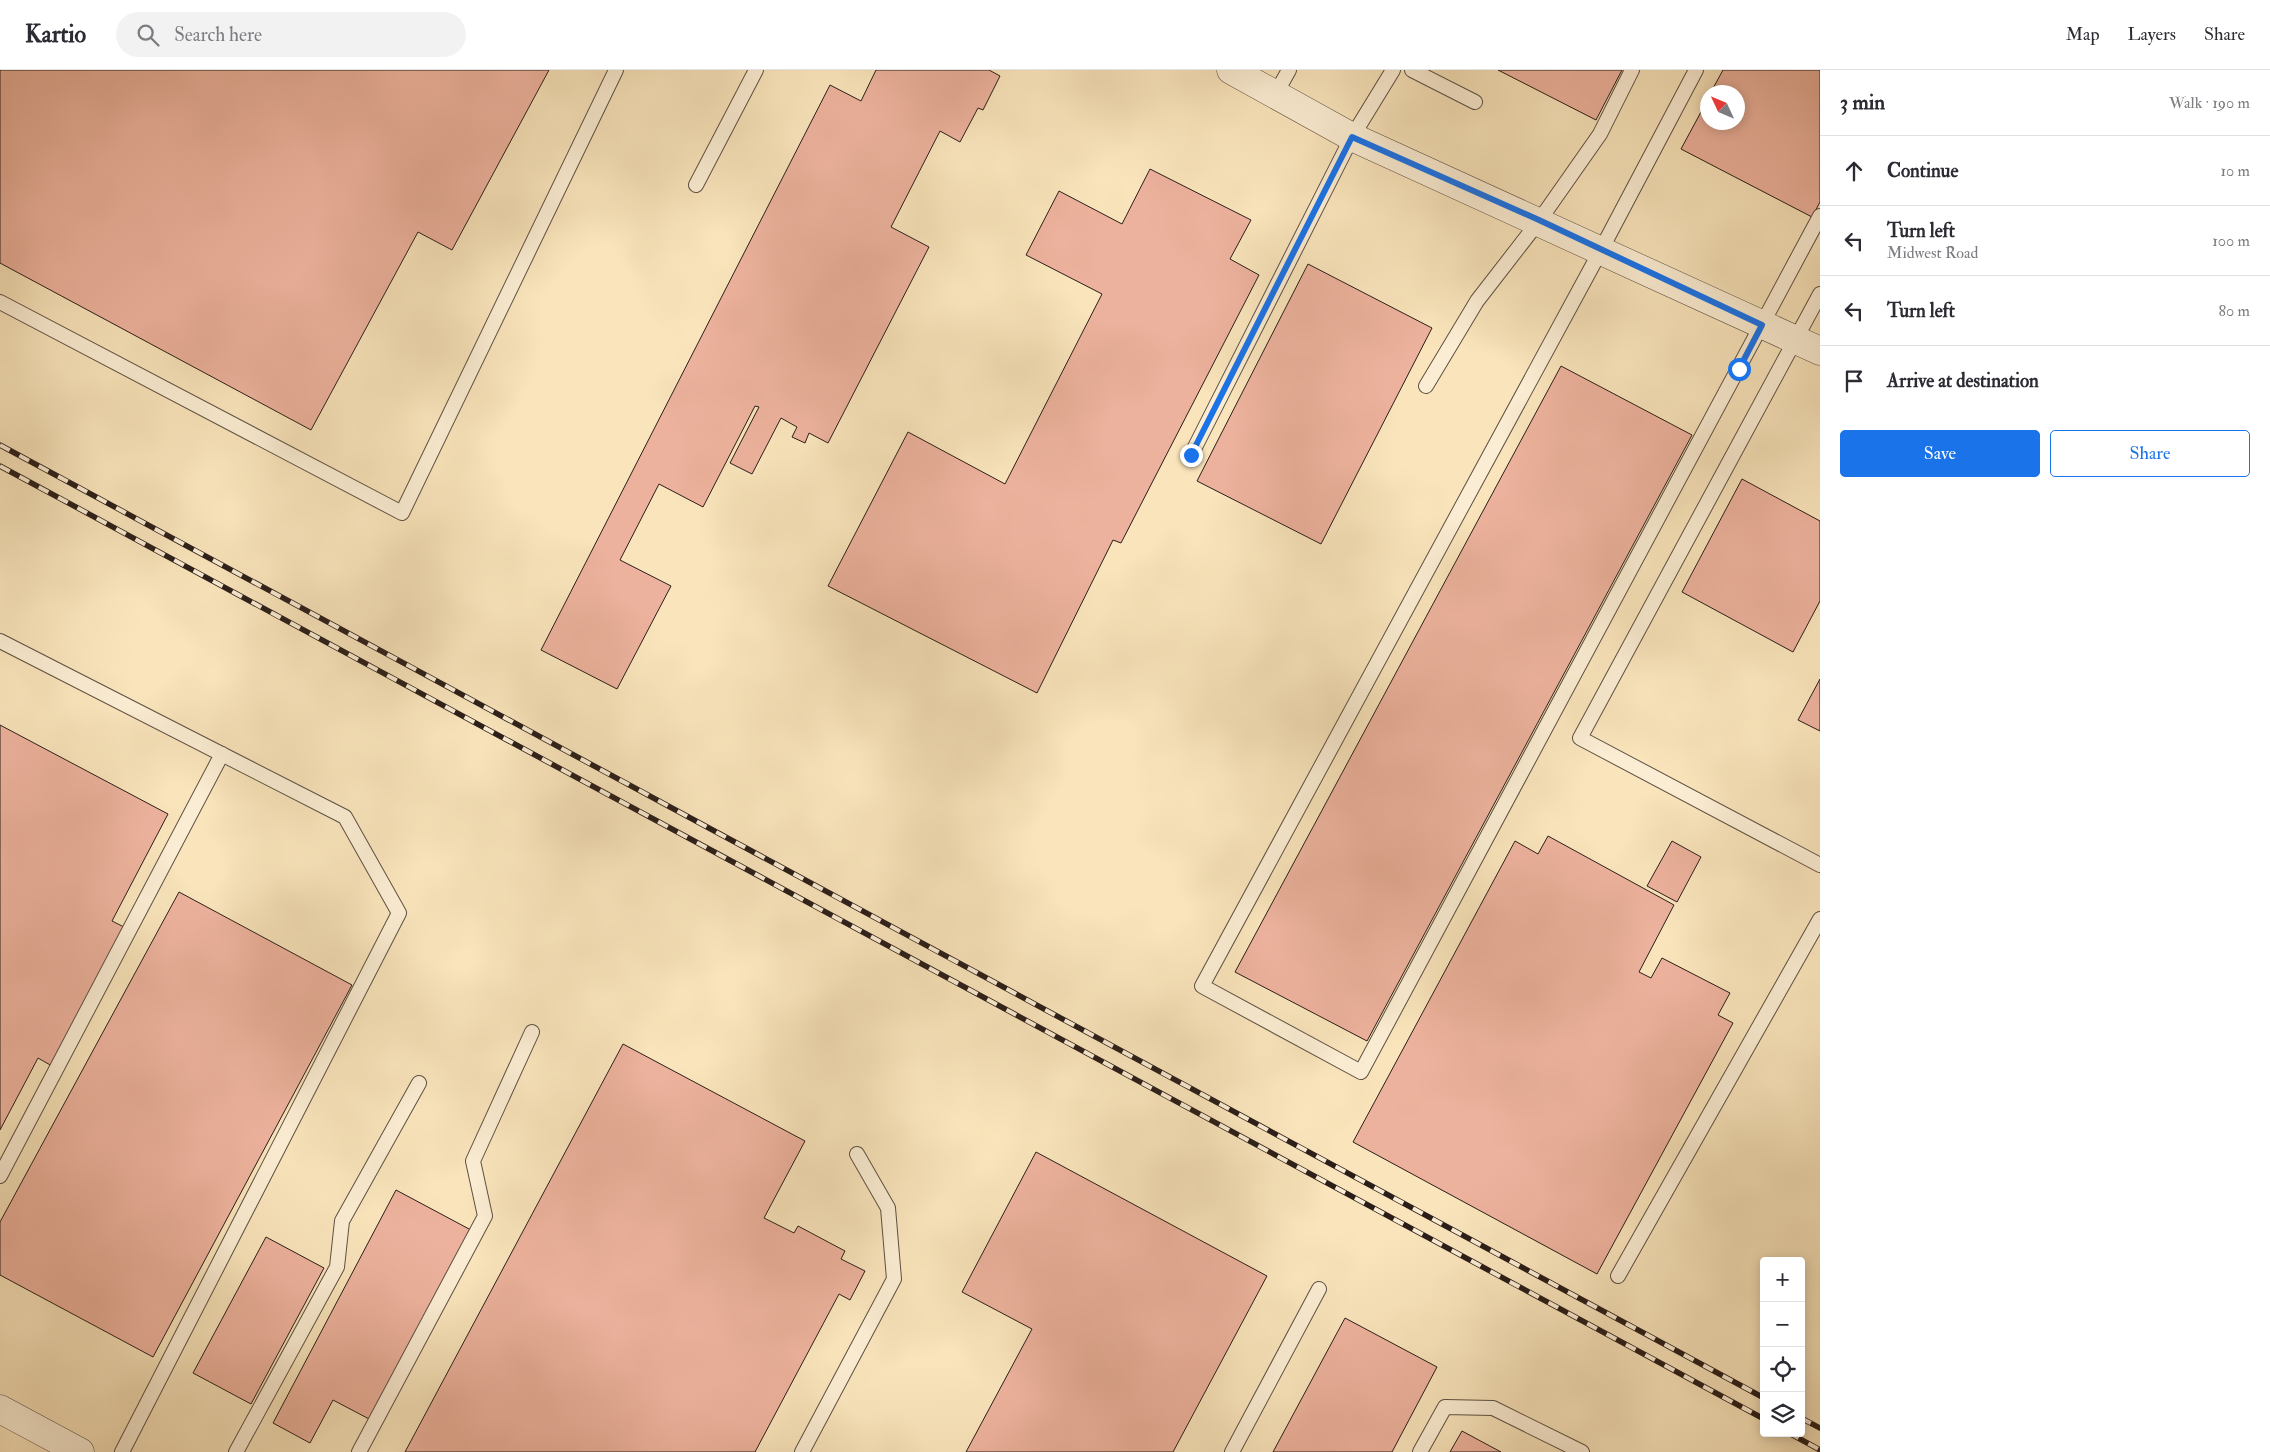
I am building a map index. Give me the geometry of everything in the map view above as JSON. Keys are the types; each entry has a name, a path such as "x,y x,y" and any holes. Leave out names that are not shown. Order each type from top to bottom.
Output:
{"street":[{"path":"1231,70 1352,137 1539,220 1808,345"},
{"path":"0,1409 80,1452"}],"lane":[{"path":"0,302 402,513 616,70"},
{"path":"696,185 756,70"},
{"path":"1275,95 1289,70"},
{"path":"1191,455 1352,137 1393,70"},
{"path":"1412,70 1475,102"},
{"path":"1426,386 1477,301 1539,220 1600,134 1632,70"},
{"path":"1696,70 1601,250 1202,986 1361,1072 1820,216"},
{"path":"1820,294 1808,345 1580,738 1820,865"},
{"path":"0,641 345,817 399,913 122,1452"},
{"path":"0,1176 222,754"},
{"path":"1618,1276 1820,919"},
{"path":"358,1452 485,1216 473,1161 532,1032"},
{"path":"236,1452 337,1267 342,1221 419,1083"},
{"path":"802,1452 894,1279 888,1208 857,1154"},
{"path":"1232,1452 1319,1289"},
{"path":"1420,1452 1445,1407 1493,1408 1582,1452"}],"building":[{"path":"0,70 549,70 452,250 418,232 311,430 0,263"},
{"path":"876,70 989,70 1000,76 983,110 978,108 960,142 940,131 891,227 929,247 828,443 809,433 805,443 792,437 797,427 781,418 752,474 730,463 759,407 755,406 703,507 659,484 620,560 671,586 617,689 541,650 830,85 861,101"},
{"path":"1498,70 1622,70 1596,120"},
{"path":"1723,70 1820,70 1820,202 1812,217 1681,149 1700,114 1700,130 1745,130 1745,85 1715,85"},
{"path":"1150,169 1251,220 1230,259 1259,275 1121,543 1113,540 1037,693 828,586 908,432 1005,484 1102,294 1026,255 1059,191 1122,224"},
{"path":"1308,264 1432,328 1321,544 1197,481"},
{"path":"1561,366 1692,435 1367,1041 1235,972"},
{"path":"1742,479 1820,521 1820,601 1793,652 1682,592"},
{"path":"1820,679 1820,731 1798,720"},
{"path":"0,725 168,814 112,921 124,927 52,1066 38,1058 0,1130"},
{"path":"1548,836 1674,905 1639,972 1651,978 1662,958 1730,993 1718,1015 1733,1023 1597,1274 1353,1142 1515,841 1538,854"},
{"path":"1672,841 1701,857 1677,902 1647,886"},
{"path":"179,892 352,985 153,1357 0,1275 0,1222"},
{"path":"623,1044 805,1141 764,1218 794,1233 798,1226 845,1251 841,1259 865,1271 850,1300 839,1294 755,1452 405,1452"},
{"path":"1036,1152 1267,1276 1173,1452 966,1452 1032,1329 962,1292"},
{"path":"396,1190 471,1230 371,1420 333,1400 310,1443 273,1423"},
{"path":"266,1237 324,1268 251,1404 193,1373"},
{"path":"1345,1318 1437,1367 1392,1452 1273,1452"},
{"path":"1462,1431 1501,1452 1450,1452"}],"railway":[{"path":"0,445 1760,1396"},
{"path":"0,466 1760,1417"},
{"path":"1805,1420 1820,1428"},
{"path":"1796,1437 1820,1450"}],"route":[{"path":"1191,455 1329,186 1352,137 1539,220 1762,325 1739,369"}]}
